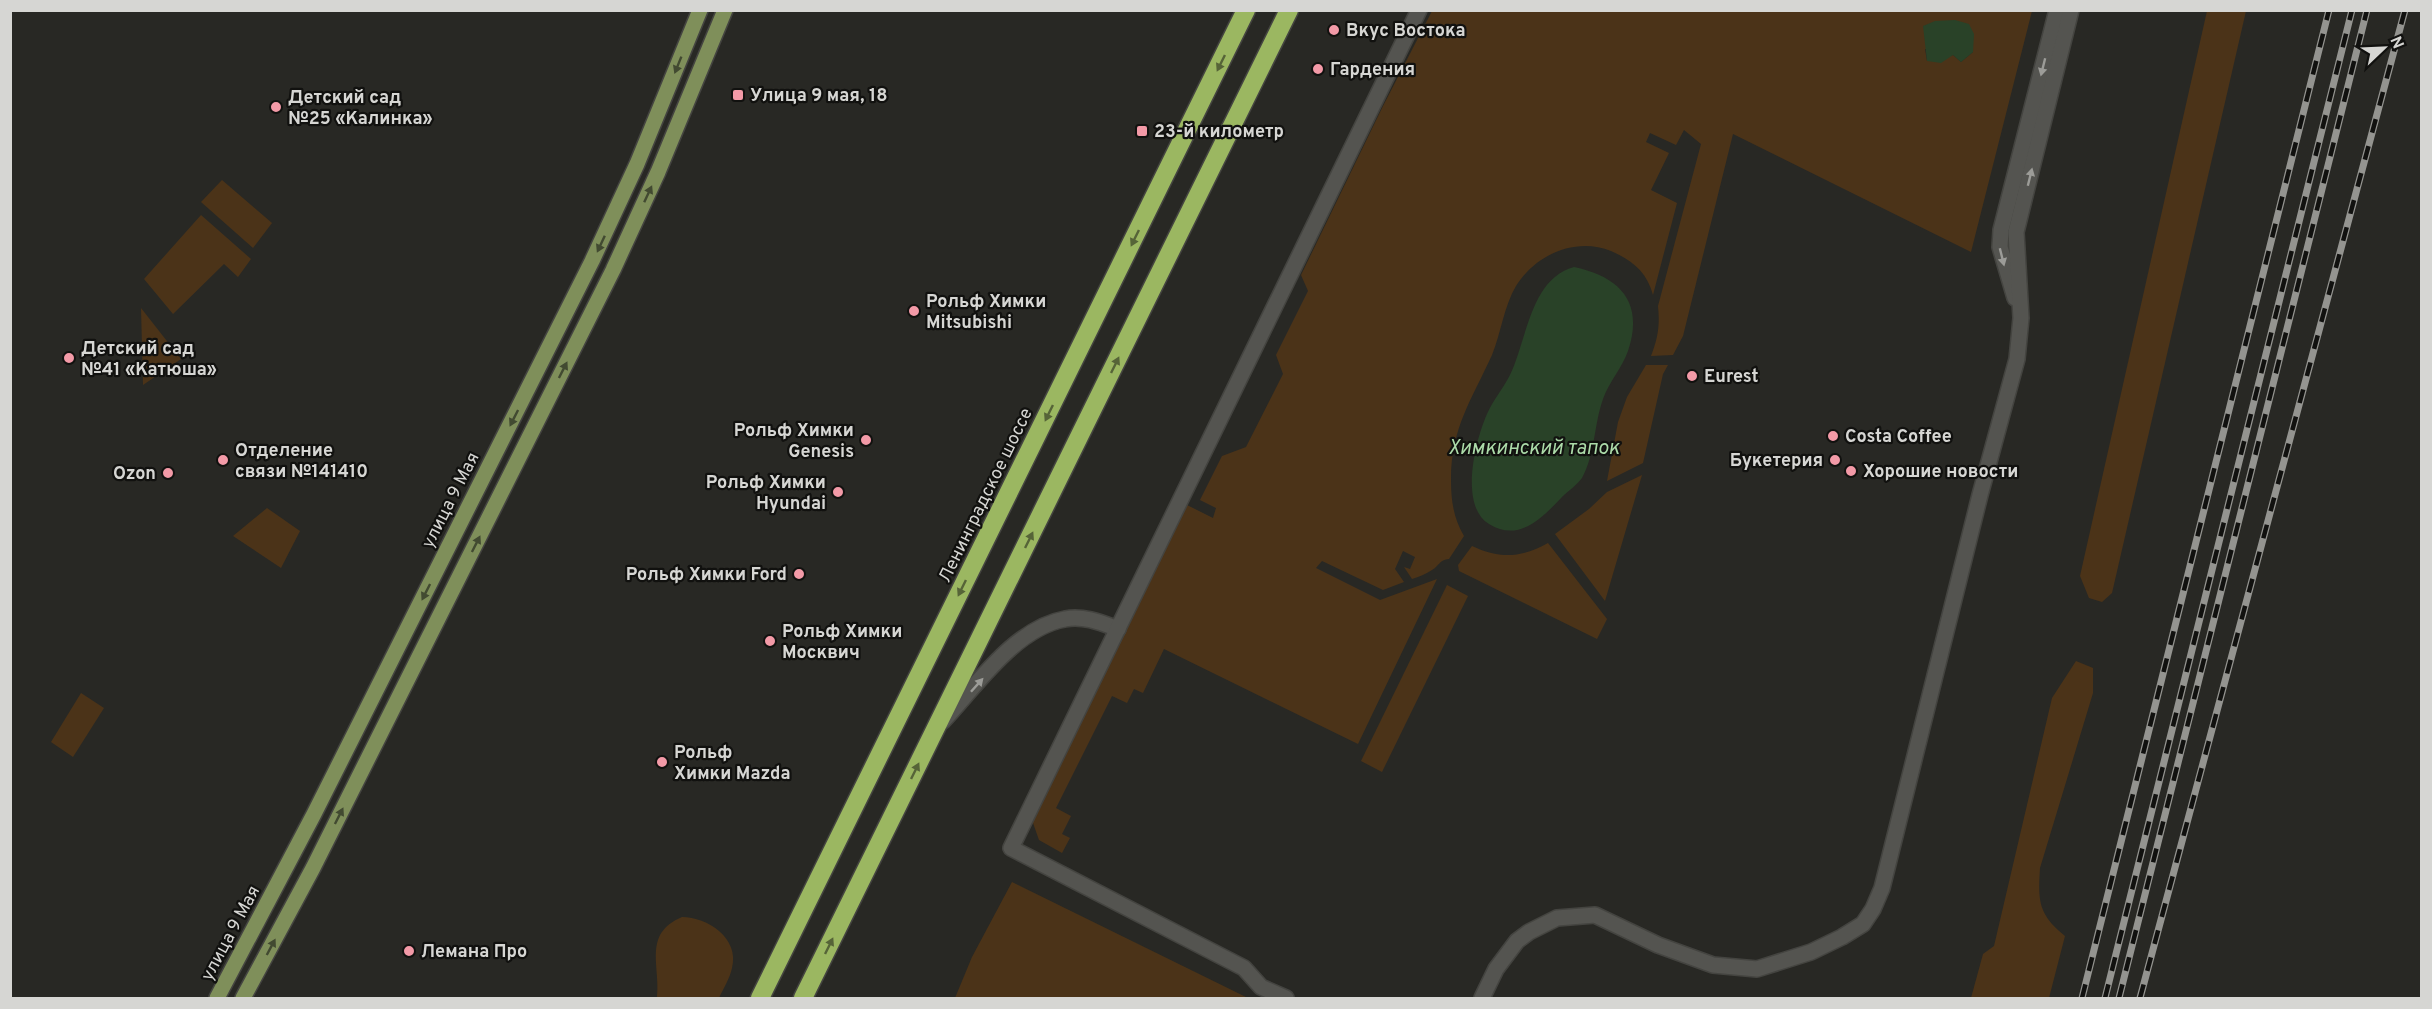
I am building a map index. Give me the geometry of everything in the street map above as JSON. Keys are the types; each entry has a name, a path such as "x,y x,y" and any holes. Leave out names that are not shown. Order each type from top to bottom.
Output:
{"highway":[{"name":"Ленинградское шоссе","path":"760,999 1246,10"},
{"path":"803,999 1288,10"}],"main road":[{"name":"улица 9 Мая","path":"217,999 314,814 592,261 637,164 700,10"},
{"path":"243,999 324,847 613,270 658,172 725,10"}],"street":[{"path":"1286,999 1261,987 1244,968 1011,848 1291,268 1419,10"},
{"path":"2021,318 2000,247 2001,230 2057,10"},
{"path":"1482,999 1496,969 1517,941 1529,932 1557,918 1595,915 1658,945 1713,965 1757,969 1811,952 1842,938 1863,924 1873,909 1882,888 1980,495 2017,359 2021,318 2016,232 2072,10"},
{"path":"937,728 1012,647 1039,627 1065,619 1078,618 1118,629"}],"shaded area":[{"path":"1432,11 2032,11 1971,252 1733,134 1683,336 1673,355 1651,356 1658,331 1658,306 1701,144 1684,130 1676,145 1650,133 1646,142 1669,153 1651,190 1677,203 1653,295 1647,280 1638,268 1626,258 1598,247 1571,247 1558,251 1534,265 1524,275 1512,294 1492,355 1459,429 1452,461 1451,487 1455,515 1464,536 1449,559 1427,573 1412,579 1404,567 1410,569 1415,557 1403,551 1395,569 1404,582 1383,590 1322,561 1316,568 1380,600 1437,579 1358,744 1164,649 1143,693 1134,689 1127,703 1112,696 1056,808 1071,816 1062,834 1070,838 1062,853 1039,840 1032,820 1187,505 1213,518 1216,508 1200,500 1222,456 1246,447 1283,374 1276,355 1308,291 1301,275","holes":["1925,49 1973,52 1961,62 1953,55 1927,61"]},
{"path":"2207,11 2246,11 2112,593 2102,602 2089,598 2080,576"},
{"path":"222,180 272,223 253,248 201,202"},
{"path":"201,215 251,259 238,277 224,264 173,314 144,279"},
{"path":"141,308 181,359 143,385"},
{"path":"1646,365 1668,365 1663,374 1643,463 1607,481 1618,422 1627,397"},
{"path":"1642,475 1605,601 1555,534 1589,509 1607,492"},
{"path":"267,508 300,531 281,568 233,536"},
{"path":"1548,543 1607,619 1597,639 1459,571 1458,565 1472,546 1492,553 1510,555 1529,552"},
{"path":"1447,585 1468,596 1382,772 1361,761"},
{"path":"2076,661 2093,668 2093,693 2040,868 2039,889 2042,906 2049,921 2065,936 2049,998 1971,998 1983,954 1994,946 2052,698"},
{"path":"81,693 104,708 73,757 51,742"},
{"path":"1012,882 1248,998 955,998 972,957"},
{"path":"682,917 711,925 719,931 731,947 732,968 719,998 657,998 656,952 658,942 662,932"}],"water":[{"path":"1955,20 1969,24 1974,34 1973,52 1961,62 1953,55 1941,63 1927,61 1923,26 1935,21"},
{"name":"Химкинский тапок","path":"1574,267 1605,278 1625,295 1633,319 1628,351 1603,399 1590,459 1582,478 1530,525 1510,531 1500,529 1489,524 1480,515 1474,503 1472,472 1478,440 1489,409 1516,361 1539,297 1559,274"}],"railway":[{"path":"2082,998 2329,10"},
{"path":"2105,998 2352,10"},
{"path":"2119,998 2367,10"},
{"path":"2140,998 2405,10"}],"place":[{"name":"Вкус Востока","path":"1334,30"},
{"name":"Гардения","path":"1318,69"},
{"name":"Улица 9 мая, 18","path":"738,95"},
{"name":"Детский сад №25 «Калинка»","path":"276,107"},
{"name":"23-й километр","path":"1142,131"},
{"name":"Рольф Химки Mitsubishi","path":"914,311"},
{"name":"Детский сад №41 «Катюша»","path":"69,358"},
{"name":"Eurest","path":"1692,376"},
{"name":"Costa Coffee","path":"1833,436"},
{"name":"Рольф Химки Genesis","path":"866,440"},
{"name":"Отделение связи №141410","path":"223,460"},
{"name":"Букетерия","path":"1835,460"},
{"name":"Хорошие новости","path":"1851,471"},
{"name":"Ozon","path":"168,473"},
{"name":"Рольф Химки Hyundai","path":"838,492"},
{"name":"Рольф Химки Ford","path":"799,574"},
{"name":"Рольф Химки Москвич","path":"770,641"},
{"name":"Рольф Химки Mazda","path":"662,762"},
{"name":"Лемана Про","path":"409,951"}]}
